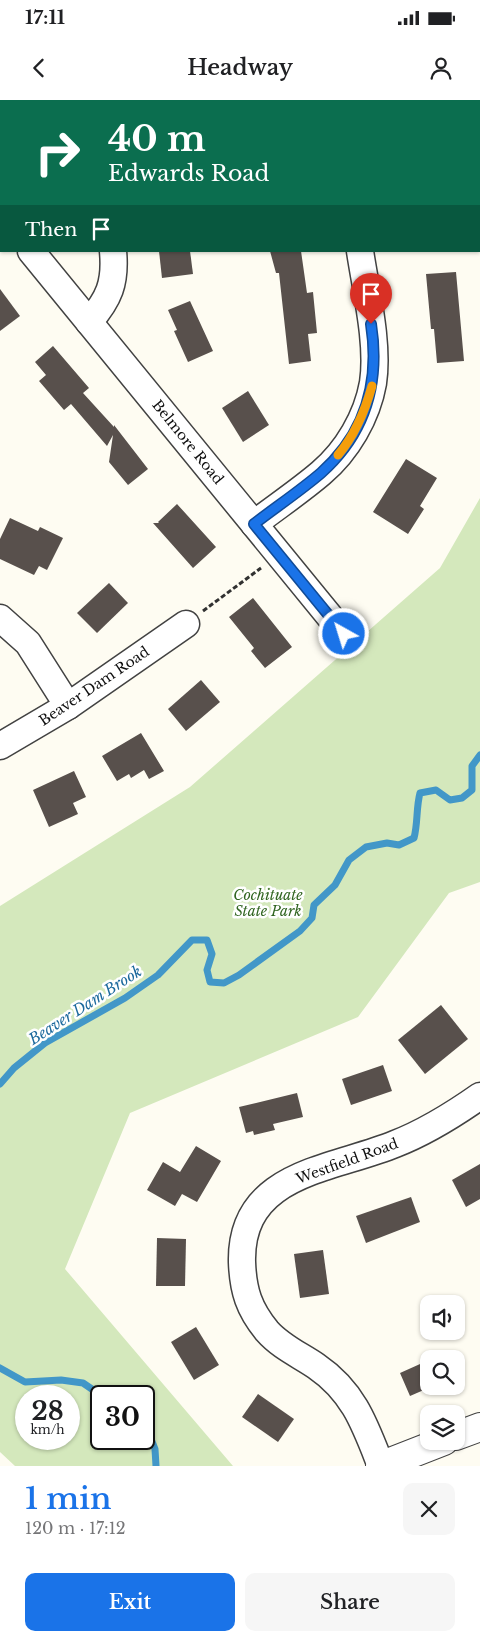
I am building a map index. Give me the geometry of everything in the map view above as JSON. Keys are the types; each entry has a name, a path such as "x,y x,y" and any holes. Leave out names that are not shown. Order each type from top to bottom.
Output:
{"street":[{"name":"Belmore Road","path":"32,252 344,634"},
{"path":"90,322 102,308 110,293 114,263 113,252"},
{"path":"254,524 321,473 335,460 348,443 367,402 373,384 374,342 360,252"},
{"path":"0,618 28,643 68,706"},
{"name":"Beaver Dam Road","path":"0,746 68,706 181,628"},
{"name":"Westfield Road","path":"380,1466 358,1409 347,1393 318,1367 272,1336 258,1320 248,1301 242,1279 245,1234 253,1214 264,1199 282,1185 305,1174 364,1156 423,1132 480,1096"},
{"path":"465,1433 480,1427"},
{"path":"380,1466 421,1450"}],"path":[{"path":"181,628 279,554"}],"green space":[{"name":"Cochituate State Park","path":"480,498 480,882 449,893 358,1017 130,1113 65,1269 233,1466 15,1466 0,1452 0,906 190,787 440,568"}],"building":[{"path":"159,252 190,252 193,274 162,278"},
{"path":"270,252 301,252 307,293 313,292 317,333 308,334 311,361 289,364 279,273 276,273"},
{"path":"456,272 464,361 437,363 434,329 431,329 426,274"},
{"path":"0,289 20,316 0,331"},
{"path":"190,301 213,351 188,362 174,331 177,330 168,310"},
{"path":"53,346 89,388 83,393 114,427 114,425 148,469 128,485 109,462 113,435 107,446 71,404 64,410 39,381 46,375 35,362"},
{"path":"248,391 269,425 243,442 222,408"},
{"path":"406,459 437,478 420,506 424,509 408,534 373,512"},
{"path":"177,504 216,547 193,568 153,523 159,523"},
{"path":"10,518 38,531 40,527 63,538 47,570 39,566 34,575 0,559 0,539"},
{"path":"109,583 128,603 97,633 77,613"},
{"path":"253,598 292,647 265,668 251,651 254,648 229,617"},
{"path":"201,680 220,702 186,731 168,709"},
{"path":"141,733 164,771 149,779 144,770 131,778 129,774 117,781 102,756"},
{"path":"74,771 86,797 73,803 78,814 49,827 33,790"},
{"path":"441,1005 468,1039 425,1074 398,1040"},
{"path":"383,1065 392,1091 351,1105 342,1079"},
{"path":"297,1093 303,1117 273,1124 275,1130 254,1135 253,1131 246,1133 239,1107"},
{"path":"196,1146 221,1161 197,1202 182,1194 175,1206 147,1190 163,1162 180,1172"},
{"path":"480,1164 480,1199 466,1207 452,1180"},
{"path":"411,1197 420,1222 366,1243 356,1216"},
{"path":"157,1238 186,1239 185,1286 156,1286"},
{"path":"323,1250 329,1294 300,1298 294,1254"},
{"path":"196,1327 219,1365 194,1380 171,1342"},
{"path":"420,1364 420,1392 410,1396 400,1373"},
{"path":"258,1394 294,1419 278,1442 242,1417"}],"waterway":[{"name":"Beaver Dam Brook","path":"0,1084 14,1068 45,1043 125,998 158,975 192,940 207,940 212,954 207,970 210,982 224,983 239,975 300,931 312,918 314,905 335,885 349,860 366,847 387,843 399,845 414,838 420,793 436,790 450,800 462,798 472,790 472,766 480,755"},
{"name":"Beaver Dam Brook","path":"0,1368 25,1382 61,1380 83,1383 90,1388"},
{"name":"Beaver Dam Brook","path":"155,1449 156,1466"}],"slow traffic":[{"path":"338,455 348,443 358,425 372,386"}],"route":[{"path":"344,634 254,524 321,473 335,460 348,443 363,414 373,384 374,342 371,324"}]}
